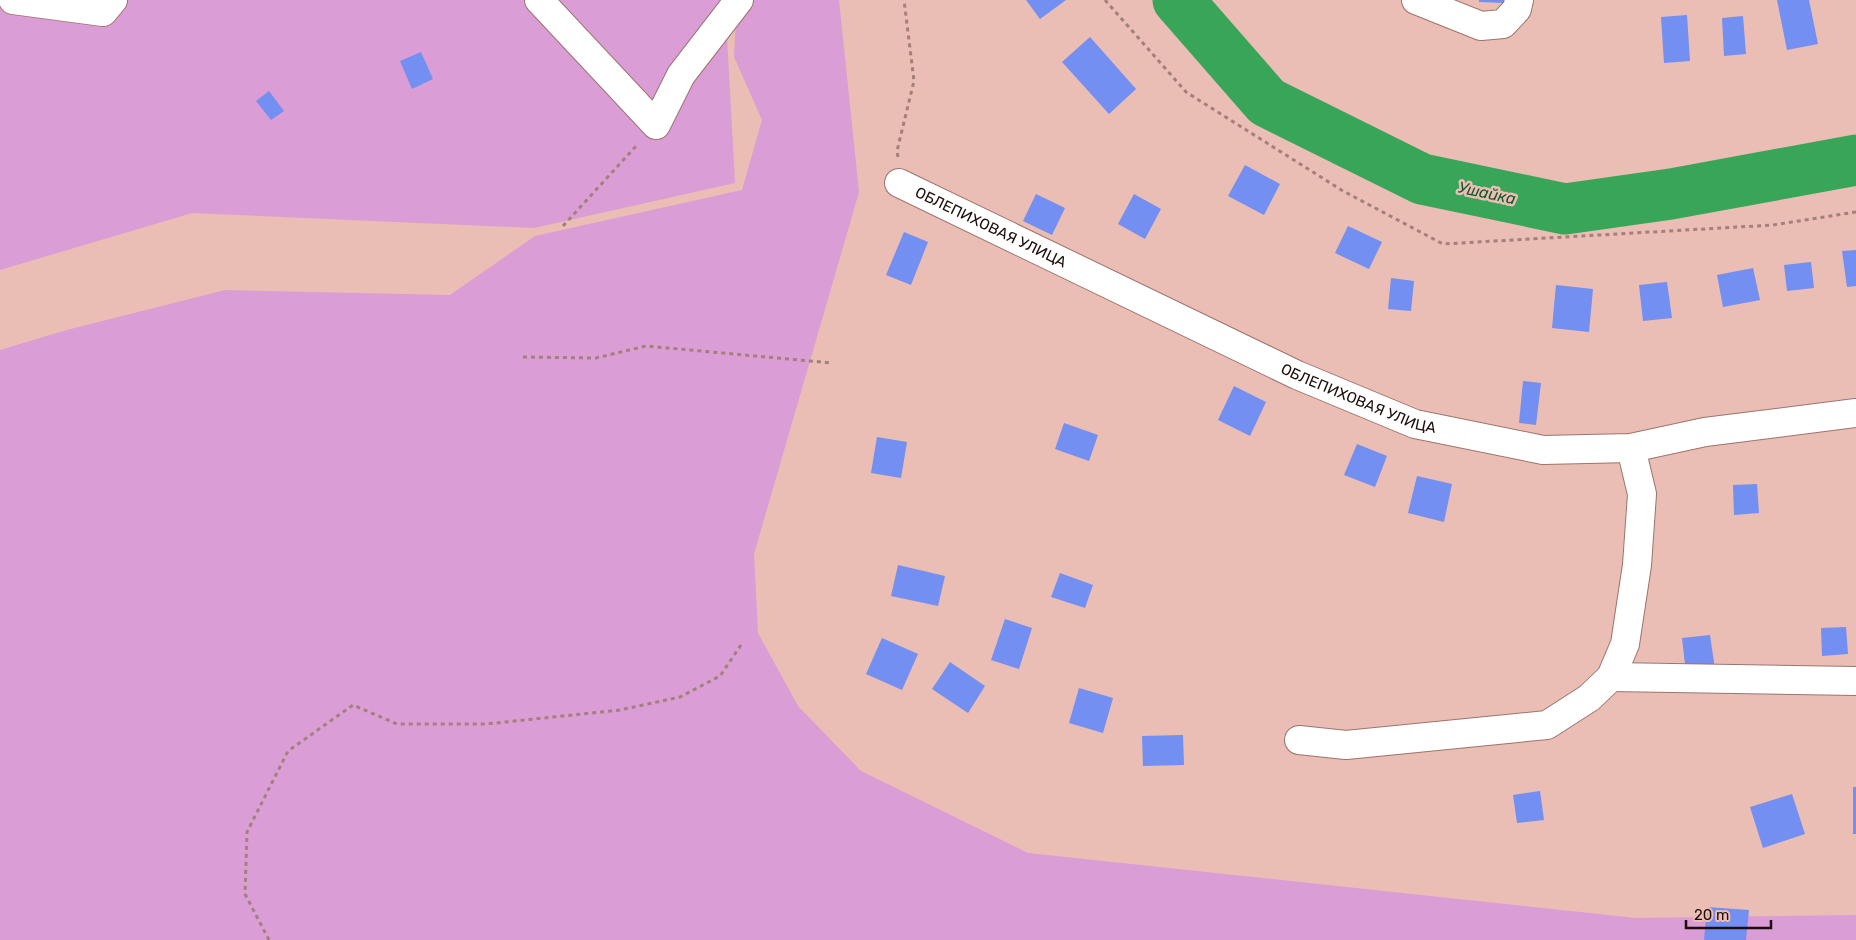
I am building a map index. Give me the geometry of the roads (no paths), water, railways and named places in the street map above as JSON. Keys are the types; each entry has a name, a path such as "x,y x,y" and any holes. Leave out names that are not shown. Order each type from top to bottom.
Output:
{"street":[{"path":"13,0 103,12 114,0"},
{"path":"539,0 656,125 680,75 740,0"},
{"path":"1416,0 1482,26 1503,24 1517,9 1519,0"},
{"name":"ОБЛЕПИХОВАЯ УЛИЦА","path":"899,183 1297,375 1415,424 1543,450 1631,448 1705,432 1856,413"},
{"path":"1299,740 1346,745 1547,725 1589,698 1611,677 1625,644 1637,565 1642,494 1631,448"},
{"path":"1611,677 1856,680"}],"waterway":[{"name":"Ушайка","path":"1178,0 1267,102 1422,179 1565,209 1671,194 1856,160"}]}
